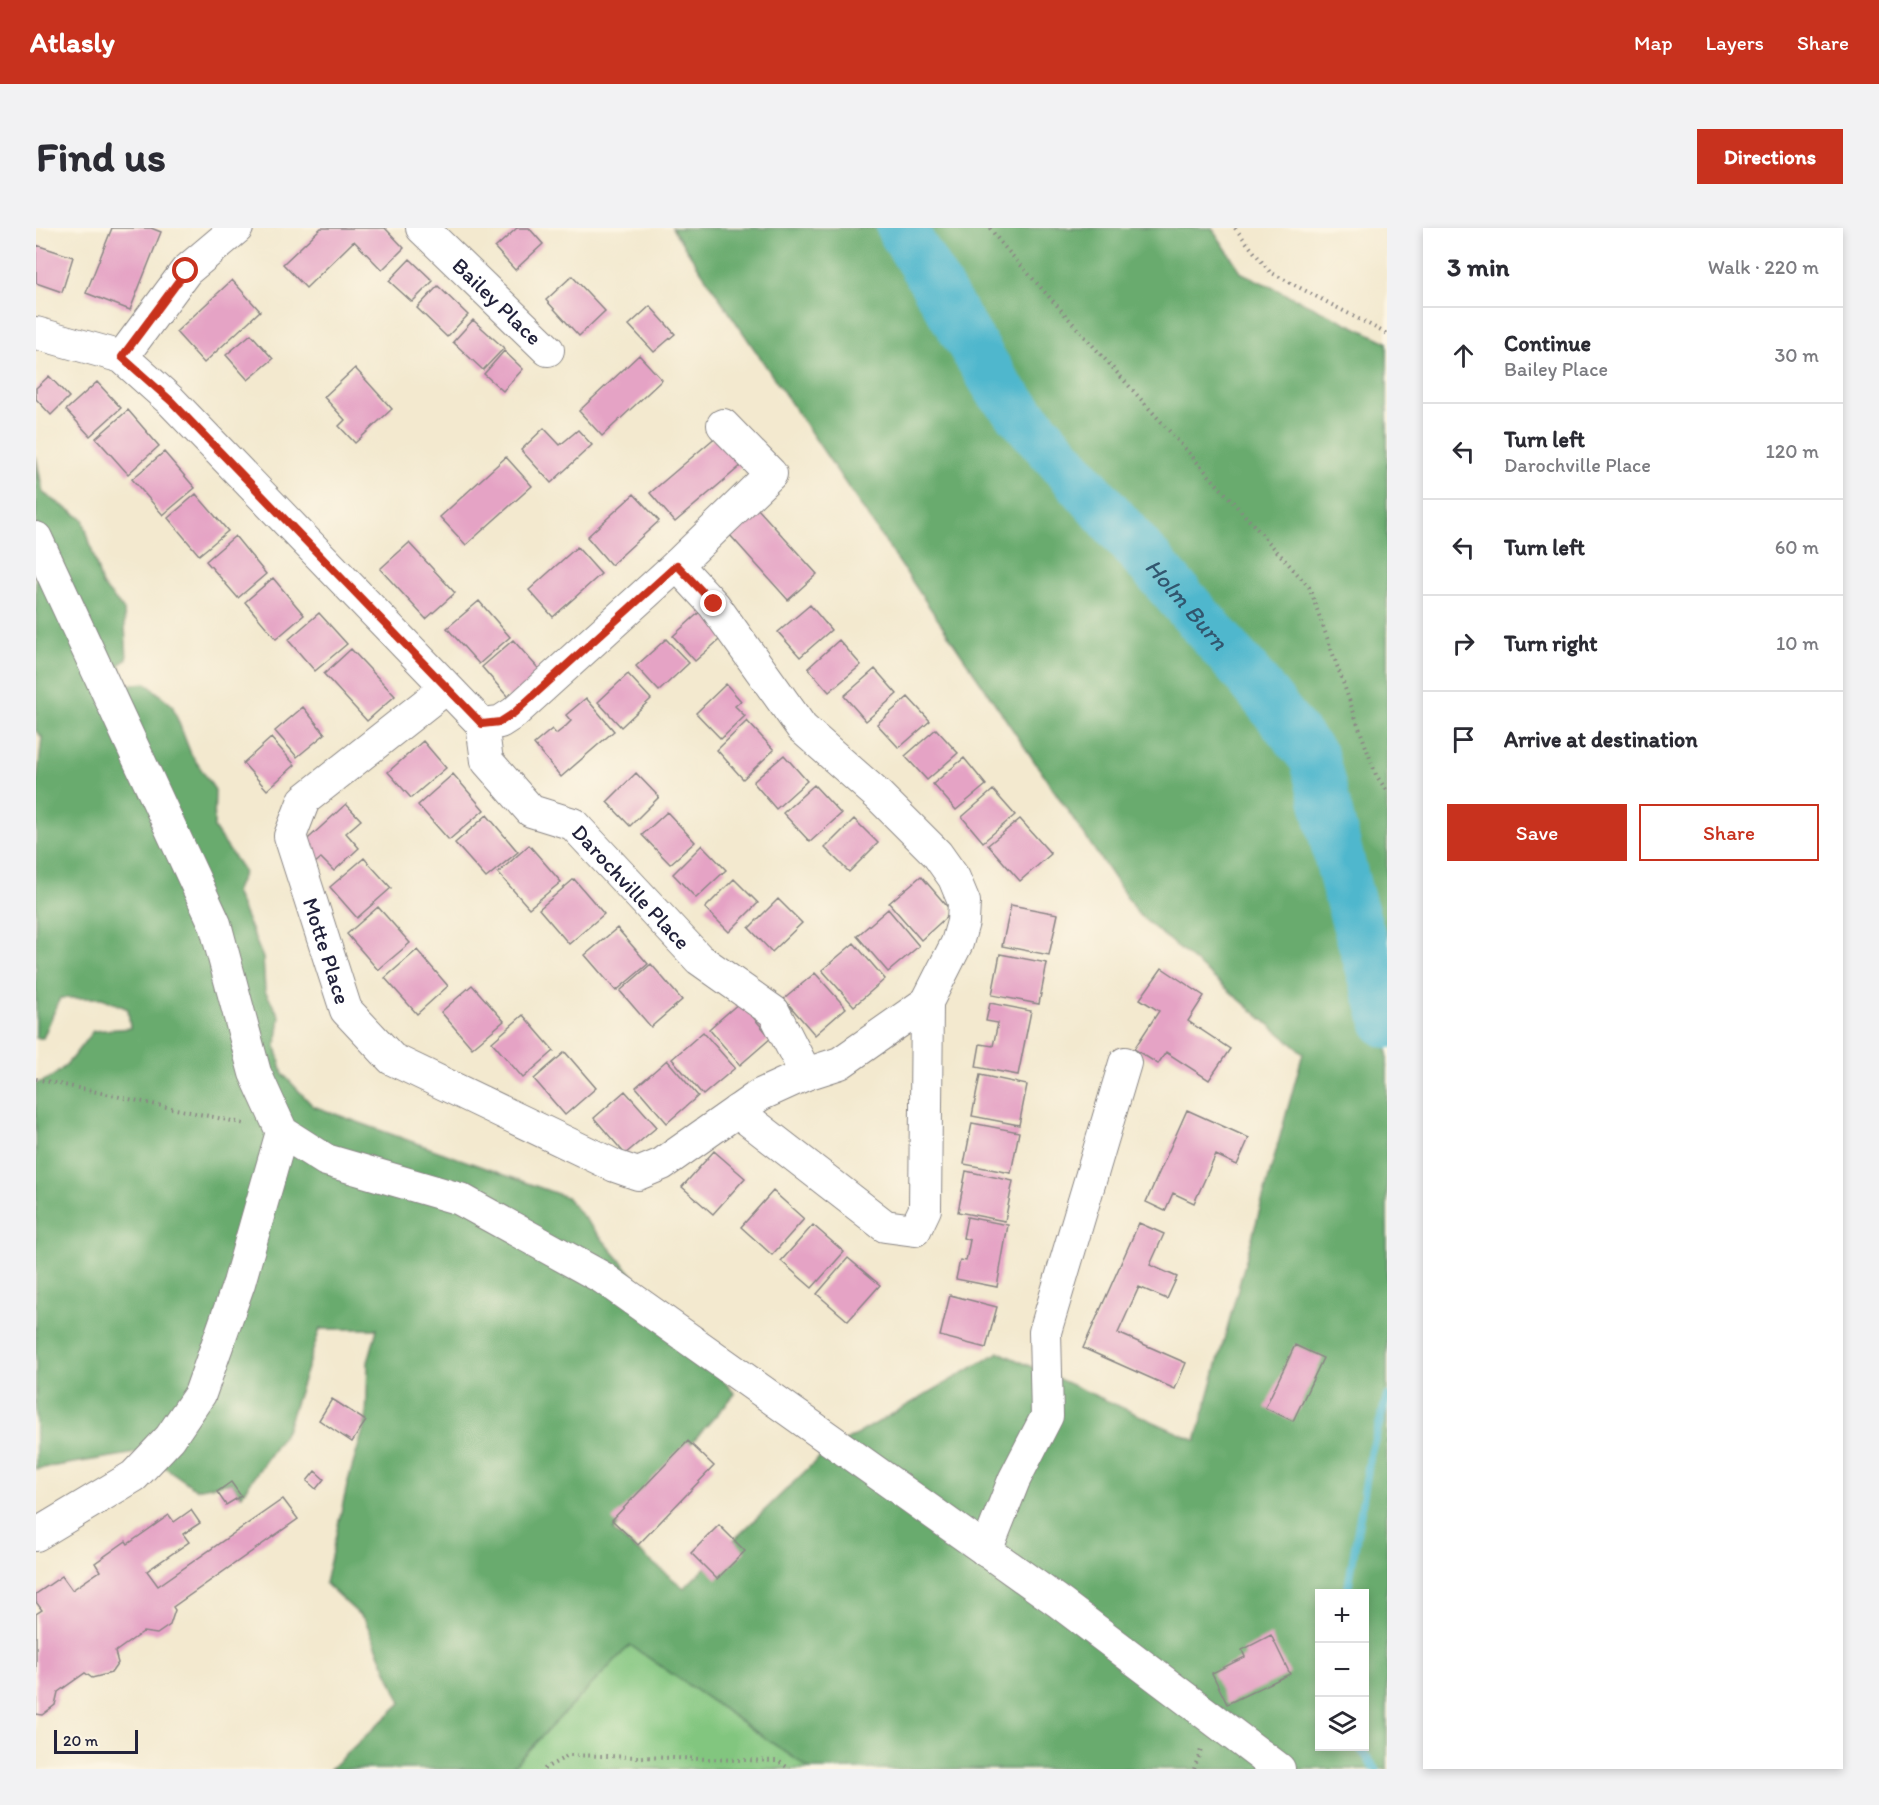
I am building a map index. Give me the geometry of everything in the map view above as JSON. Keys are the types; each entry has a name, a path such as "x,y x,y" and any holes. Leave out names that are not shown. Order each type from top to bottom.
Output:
{"street":[{"name":"Bailey Place","path":"422,228 548,350"},
{"path":"122,357 186,271 220,232"},
{"path":"36,333 122,357 171,401 482,724 500,722 514,713 677,565 771,474 723,425"},
{"path":"36,538 215,924 255,1073 282,1132 326,1160 460,1199 603,1278 986,1551 1279,1769"},
{"path":"677,565 714,604 802,728 915,830 954,878 964,902 963,922 957,943 927,1002 925,1209 915,1230 885,1226 737,1111"},
{"name":"Motte Place","path":"446,688 304,800 290,836 346,1010 392,1059 615,1166 638,1174 662,1164 760,1095 806,1074 840,1063 927,1002"},
{"name":"Darochville Place","path":"482,724 487,761 531,812 573,824 699,959 774,1012 806,1074"},
{"path":"986,1551 1014,1480 1047,1416 1046,1332 1125,1063"},
{"path":"36,1535 134,1476 171,1438 200,1394 239,1283 282,1132"}],"path":[{"path":"990,228 1000,242 1309,587 1376,774 1387,791"},
{"path":"1235,228 1270,272 1387,334"},
{"path":"36,1079 282,1132"},
{"path":"544,1769 569,1755 778,1761 790,1769"}],"green space":[{"path":"672,228 1212,228 1242,273 1387,342 1387,1769 810,1769 630,1645 510,1769 330,1769 401,1703 365,1620 325,1583 348,1481 366,1421 368,1362 377,1329 320,1329 286,1431 241,1496 231,1482 196,1489 143,1452 36,1469 36,1083 54,1075 61,1069 93,1031 130,1028 128,1009 102,998 60,998 43,1038 36,1038 36,790 42,737 36,731 36,456 43,493 83,519 102,585 124,610 127,659 120,664 124,685 146,683 172,705 191,754 215,790 214,828 244,872 235,892 263,958 265,991 280,1017 276,1046 283,1074 313,1106 566,1197 735,1394 613,1531 684,1588 823,1454 999,1352 1196,1441 1303,1053 1138,914"},
{"path":"630,1645 810,1769 510,1769"}],"building":[{"path":"112,228 151,228 161,232 130,310 86,293"},
{"path":"321,228 385,228 404,248 382,270 354,241 306,288 283,264"},
{"path":"517,228 529,228 543,244 515,270 495,248"},
{"path":"36,245 73,257 62,292 36,283"},
{"path":"410,259 433,281 412,302 389,281"},
{"path":"572,276 605,311 579,336 546,300"},
{"path":"232,280 260,311 204,363 176,332"},
{"path":"438,286 468,315 447,337 417,308"},
{"path":"650,306 675,334 654,352 629,325"},
{"path":"473,320 504,348 483,370 453,342"},
{"path":"251,334 273,359 248,380 226,355"},
{"path":"504,351 523,369 503,391 484,374"},
{"path":"639,355 662,380 602,436 579,411"},
{"path":"355,368 392,409 355,443 339,426 345,420 324,397"},
{"path":"49,376 69,397 51,415 36,399 36,388"},
{"path":"97,382 121,408 90,436 66,410"},
{"path":"128,410 159,446 128,474 96,438"},
{"path":"544,428 560,445 578,430 592,445 551,483 521,450"},
{"path":"718,435 743,464 675,522 650,493"},
{"path":"164,452 195,488 163,515 132,479"},
{"path":"506,457 532,486 466,545 440,517"},
{"path":"196,494 228,531 199,555 168,518"},
{"path":"634,494 659,521 611,565 587,537"},
{"path":"757,508 817,574 788,600 729,534"},
{"path":"235,536 266,574 238,598 206,561"},
{"path":"409,543 455,593 426,619 380,569"},
{"path":"577,547 601,574 553,617 529,590"},
{"path":"273,578 304,615 276,639 245,602"},
{"path":"479,601 510,637 479,664 447,628"},
{"path":"810,605 831,630 800,657 778,632"},
{"path":"703,609 726,634 695,661 673,636"},
{"path":"319,613 347,644 315,671 288,640"},
{"path":"666,639 689,663 659,691 636,666"},
{"path":"513,640 545,676 513,703 482,667"},
{"path":"839,640 861,665 829,692 808,668"},
{"path":"351,649 395,696 367,721 324,674"},
{"path":"875,669 897,694 866,721 844,696"},
{"path":"628,674 651,699 621,727 598,702"},
{"path":"726,684 741,701 735,706 745,716 721,739 696,713"},
{"path":"908,697 930,721 899,748 877,724"},
{"path":"586,698 614,731 561,777 534,744 552,729 556,734 565,727 571,721 566,715"},
{"path":"303,707 325,734 297,757 275,731"},
{"path":"747,721 774,750 743,779 717,750"},
{"path":"936,729 958,753 927,780 905,756"},
{"path":"271,738 295,765 267,790 243,763"},
{"path":"423,741 446,768 411,798 388,772"},
{"path":"784,755 807,781 776,809 753,782"},
{"path":"964,758 986,785 956,810 933,784"},
{"path":"636,773 659,797 630,826 607,802"},
{"path":"453,774 484,810 449,840 418,805"},
{"path":"814,785 841,814 810,842 783,813"},
{"path":"993,790 1015,815 983,842 962,817"},
{"path":"346,804 361,820 346,833 359,848 334,871 321,858 313,865 298,848"},
{"path":"667,812 695,842 670,864 642,835"},
{"path":"487,815 518,852 486,878 455,843"},
{"path":"854,819 878,843 849,872 825,848"},
{"path":"1020,819 1051,854 1020,881 988,845"},
{"path":"529,845 561,882 529,908 498,873"},
{"path":"702,845 726,870 696,898 673,874"},
{"path":"364,858 391,888 357,918 330,887"},
{"path":"921,876 952,912 921,940 889,903"},
{"path":"574,879 604,914 569,944 539,909"},
{"path":"734,879 758,903 729,932 705,908"},
{"path":"778,899 802,923 772,952 749,928"},
{"path":"1011,905 1058,914 1049,955 1002,946"},
{"path":"378,907 410,943 378,970 347,934"},
{"path":"888,909 919,946 888,972 857,936"},
{"path":"617,928 648,964 616,991 585,955"},
{"path":"854,943 885,979 854,1006 822,970"},
{"path":"417,950 448,986 417,1014 385,978"},
{"path":"1000,954 1047,963 1039,1004 992,995"},
{"path":"651,964 682,1000 651,1027 620,991"},
{"path":"1162,968 1204,996 1188,1021 1230,1049 1209,1080 1166,1052 1158,1064 1134,1049 1159,1011 1140,999"},
{"path":"815,973 846,1008 815,1035 784,999"},
{"path":"472,985 504,1021 472,1048 441,1012"},
{"path":"740,1002 771,1038 740,1065 709,1029"},
{"path":"990,1003 1031,1011 1018,1075 976,1067 980,1044 993,1046 998,1023 986,1021"},
{"path":"523,1015 554,1051 523,1078 492,1042"},
{"path":"703,1032 735,1068 703,1095 672,1059"},
{"path":"565,1052 596,1088 565,1115 534,1079"},
{"path":"667,1060 698,1096 667,1123 636,1087"},
{"path":"980,1075 1027,1085 1019,1125 972,1116"},
{"path":"625,1091 657,1127 625,1154 594,1118"},
{"path":"1187,1110 1249,1138 1237,1165 1216,1155 1194,1203 1173,1193 1165,1211 1146,1202"},
{"path":"972,1123 1019,1132 1011,1173 964,1164"},
{"path":"714,1151 745,1178 713,1214 682,1187"},
{"path":"966,1171 1013,1181 1005,1221 958,1212"},
{"path":"773,1191 804,1219 772,1255 741,1227"},
{"path":"967,1217 1008,1225 997,1287 956,1279 960,1260 966,1261 970,1240 963,1238"},
{"path":"1139,1223 1164,1234 1150,1265 1177,1277 1167,1299 1139,1287 1118,1333 1186,1363 1175,1389 1083,1348"},
{"path":"813,1225 844,1252 812,1288 781,1261"},
{"path":"848,1258 880,1285 848,1321 817,1294"},
{"path":"950,1295 997,1307 986,1348 940,1336"},
{"path":"1295,1345 1323,1358 1293,1421 1265,1408"},
{"path":"332,1399 366,1421 352,1442 319,1420"},
{"path":"688,1441 714,1466 638,1545 612,1520"},
{"path":"315,1471 324,1479 316,1489 307,1481"},
{"path":"231,1482 241,1496 226,1505 217,1492"},
{"path":"283,1499 298,1519 173,1607 175,1610 170,1625 157,1634 143,1632 115,1652 118,1663 111,1673 92,1678 85,1673 58,1692 55,1705 42,1715 36,1714 36,1614 42,1610 36,1602 36,1594 62,1576 72,1590 100,1571 95,1563 126,1541 128,1544 169,1515 174,1522 191,1510 200,1523 183,1534 189,1542 147,1571 158,1586"},
{"path":"719,1525 745,1551 717,1579 691,1553"},
{"path":"1271,1635 1290,1674 1227,1704 1212,1673 1245,1657 1242,1650"}],"waterway":[{"name":"Holm Burn","path":"901,228 999,389 1248,675 1314,758 1347,890 1387,1023"},
{"path":"1348,1589 1370,1457 1387,1396"},
{"path":"1362,1751 1376,1769"}],"route":[{"path":"186,271 122,357 171,401 482,724 500,722 514,713 677,565 714,604"}]}
